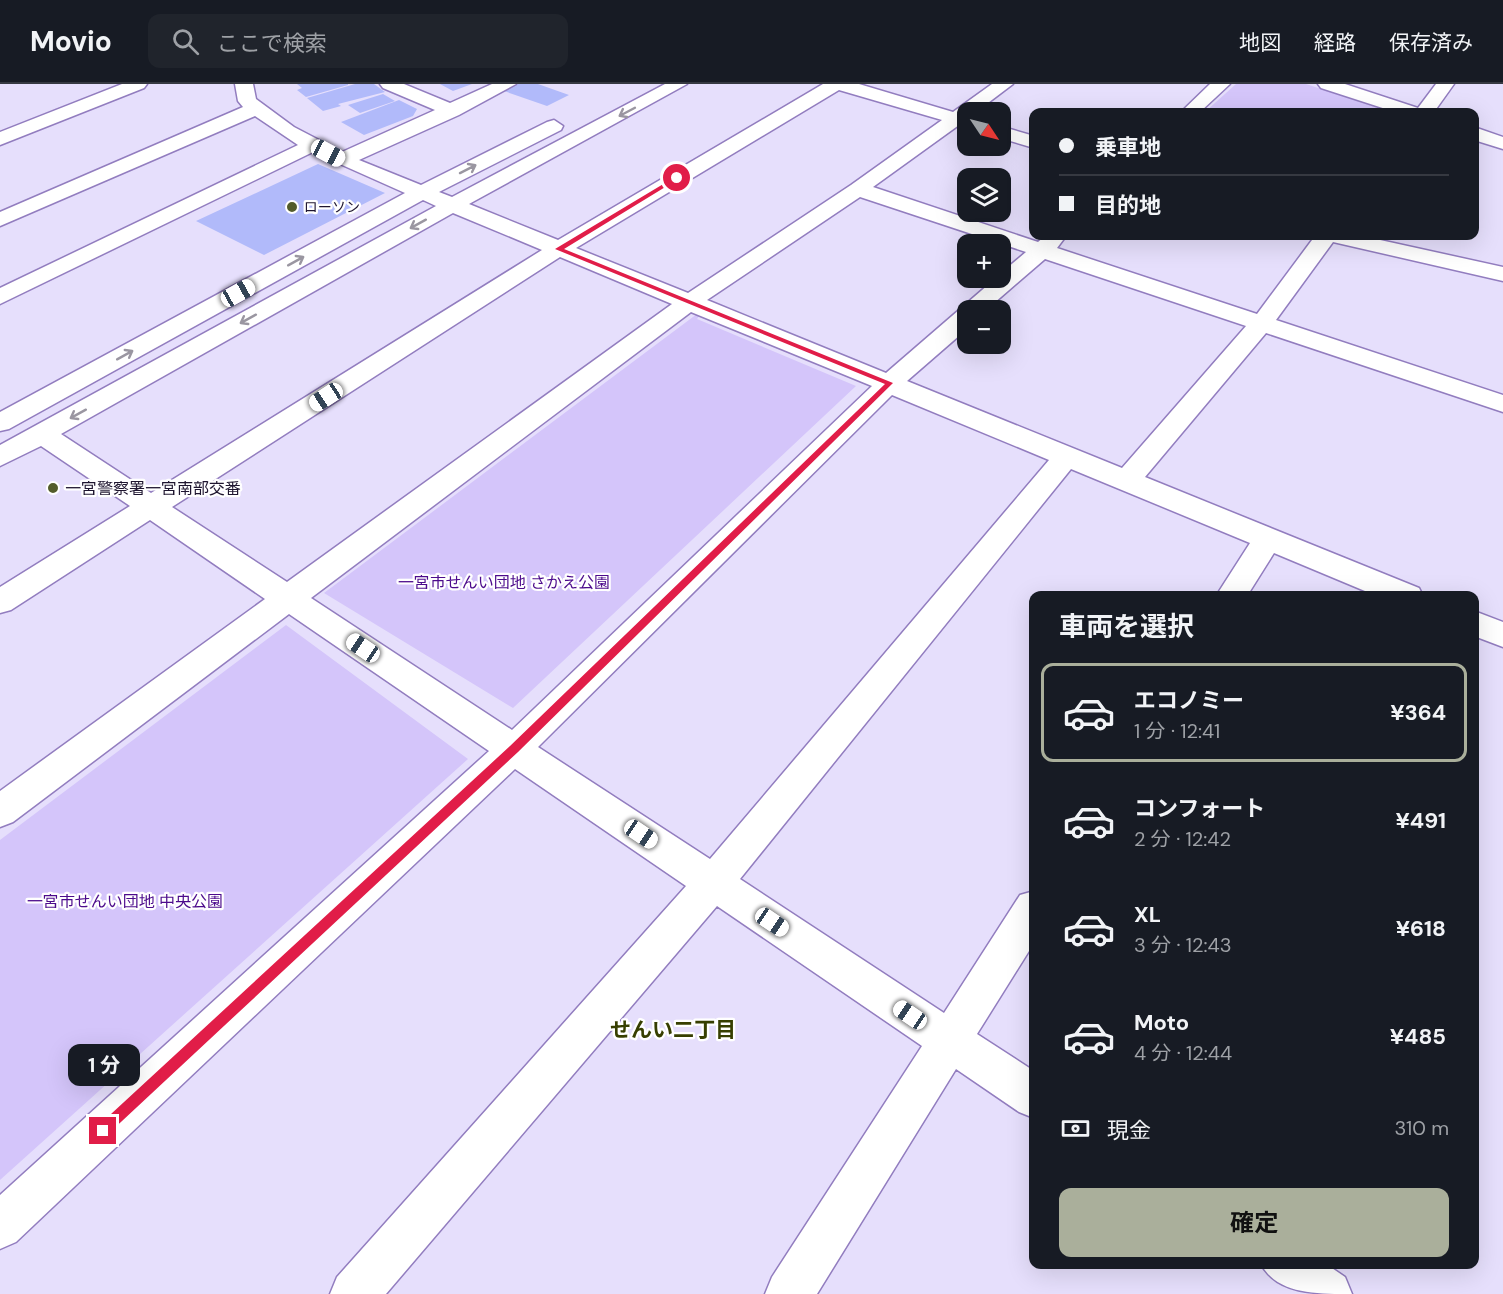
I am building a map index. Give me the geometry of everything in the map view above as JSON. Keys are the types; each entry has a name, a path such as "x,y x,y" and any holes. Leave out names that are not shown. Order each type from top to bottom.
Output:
{"street":[{"path":"0,139 138,84"},
{"path":"244,84 247,101 287,131 342,160 1396,591"},
{"path":"389,84 459,107"},
{"path":"420,84 459,107"},
{"path":"342,160 507,84"},
{"path":"0,457 14,419 421,194 635,84"},
{"path":"14,419 451,206 678,84"},
{"path":"0,602 152,508 558,249 838,84 957,119"},
{"path":"983,102 1004,84"},
{"path":"1194,108 1221,84"},
{"path":"1327,84 1400,108"},
{"path":"1428,108 1445,84"},
{"path":"0,220 257,108"},
{"path":"0,811 689,302 957,123"},
{"path":"1011,135 1029,141"},
{"path":"1479,136 1503,143"},
{"path":"0,297 314,145"},
{"path":"858,189 1029,237"},
{"path":"1127,480 1262,322 1323,240"},
{"path":"1353,240 1503,274"},
{"path":"984,300 1050,243 1262,322 1503,404"},
{"path":"0,1226 514,749 890,383 957,325"},
{"path":"14,419 152,508 1029,1094"},
{"path":"354,1294 713,883 1068,455"},
{"path":"1234,591 1268,538"},
{"path":"1479,625 1503,635"},
{"path":"789,1294 1029,916"},
{"path":"1291,1269 1328,1294"}],"green space":[{"path":"1236,84 1306,84 1379,108 1209,108"},
{"name":"一宮市せんい団地 さかえ公園","path":"705,308 697,319 856,386 513,708 324,593"},
{"name":"一宮市せんい団地 中央公園","path":"286,625 468,759 0,1180 0,840"}],"building":[{"path":"297,84 348,85 306,97 297,90 302,88"},
{"path":"355,84 374,84 385,92 338,104 341,106 323,111 307,98"},
{"path":"440,84 472,84 453,91"},
{"path":"518,84 538,84 569,95 547,106 504,91"},
{"path":"383,94 395,101 360,113 348,105"},
{"path":"399,100 417,109 413,116 364,135 341,122"},
{"name":"ローソン","path":"318,164 385,193 264,255 196,221"}],"place":[{"name":"ローソン","path":"292,207"},
{"name":"一宮警察署一宮南部交番","path":"53,488"}],"district":[{"name":"せんい二丁目","path":"673,1030"}],"route":[{"path":"103,1131 514,749 890,383 558,249 677,178"}]}
